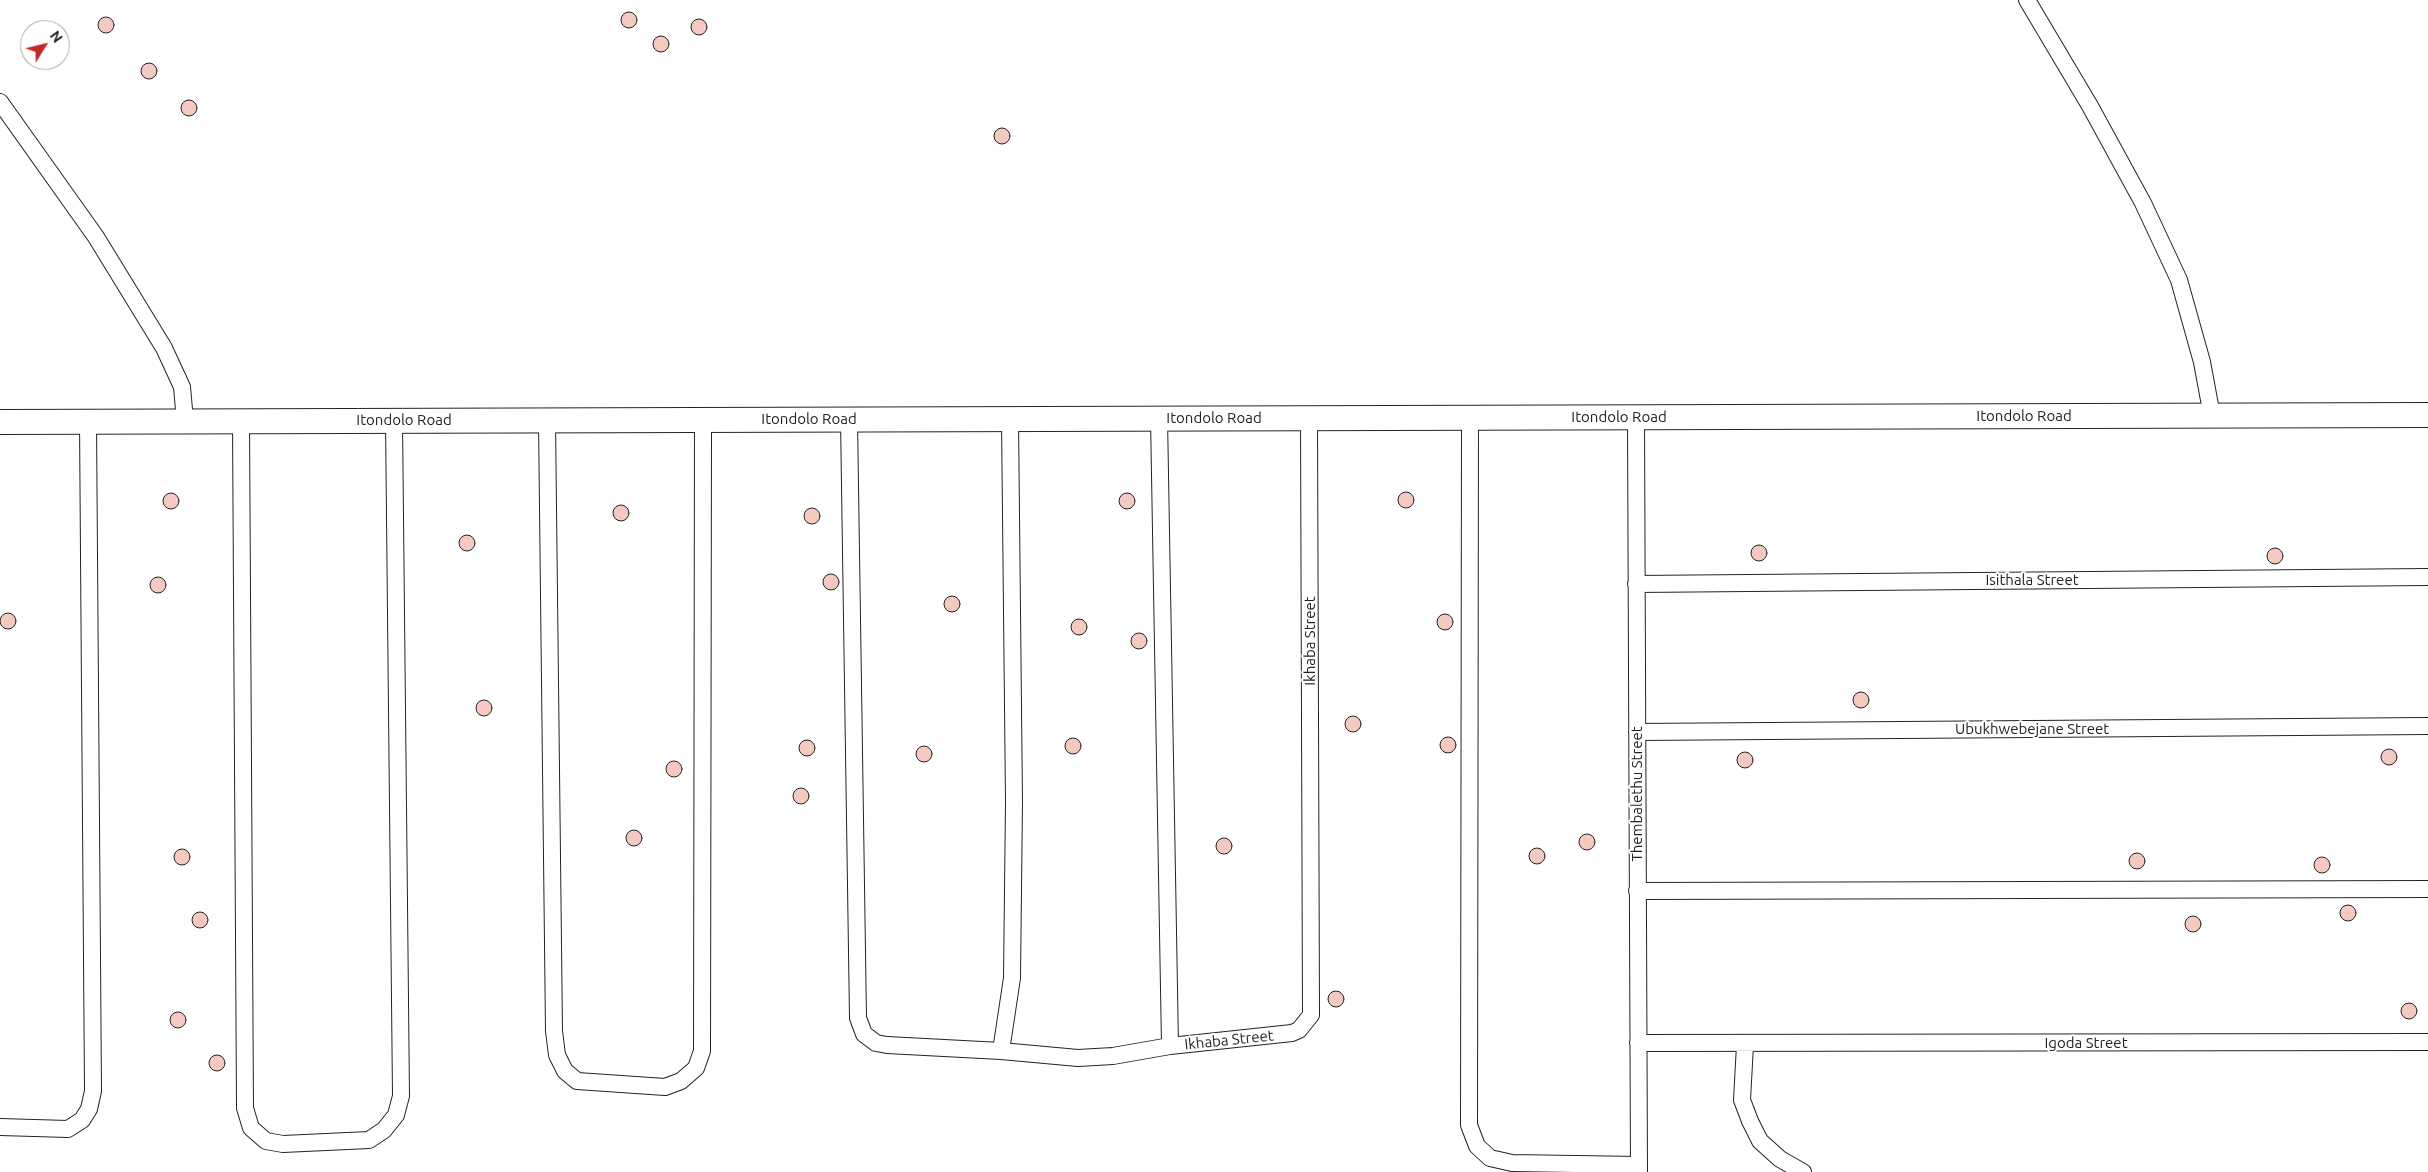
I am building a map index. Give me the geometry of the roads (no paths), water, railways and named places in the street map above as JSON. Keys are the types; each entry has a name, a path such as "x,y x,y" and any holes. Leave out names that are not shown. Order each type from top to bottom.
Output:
{"street":[{"path":"2027,0 2104,130 2143,203 2179,280 2202,362 2212,416"},
{"path":"0,102 96,237 164,348 182,387 185,421"},
{"name":"Itondolo Road","path":"0,422 1159,417 2428,415"},
{"name":"Ikhaba Street","path":"1159,417 1170,1046 1292,1033 1299,1030 1310,1015 1309,418"},
{"path":"1470,417 1469,1125 1477,1146 1490,1158 1512,1163 1639,1169"},
{"name":"Thembalethu Street","path":"1636,417 1639,1169"},
{"path":"849,419 858,1018 864,1034 876,1043 887,1045 1001,1051 1078,1058 1113,1056 1170,1046"},
{"path":"1001,1051 1012,978 1014,802 1010,419"},
{"path":"241,421 245,1108 251,1128 266,1141 283,1144 369,1140 384,1130 396,1116 401,1096 394,420"},
{"path":"547,420 554,1031 557,1055 565,1071 577,1080 665,1087 681,1081 696,1068 702,1051 702,420"},
{"path":"0,1127 68,1129 82,1120 89,1109 93,1091 88,422"},
{"name":"Isithala Street","path":"1636,584 2428,577"},
{"name":"Ubukhwebejane Street","path":"1637,732 2428,726"},
{"path":"1637,891 2428,890"},
{"name":"Igoda Street","path":"1638,1043 1745,1045 2428,1042"},
{"path":"1745,1045 1742,1100 1750,1121 1760,1141 1780,1159 1803,1172"}]}
